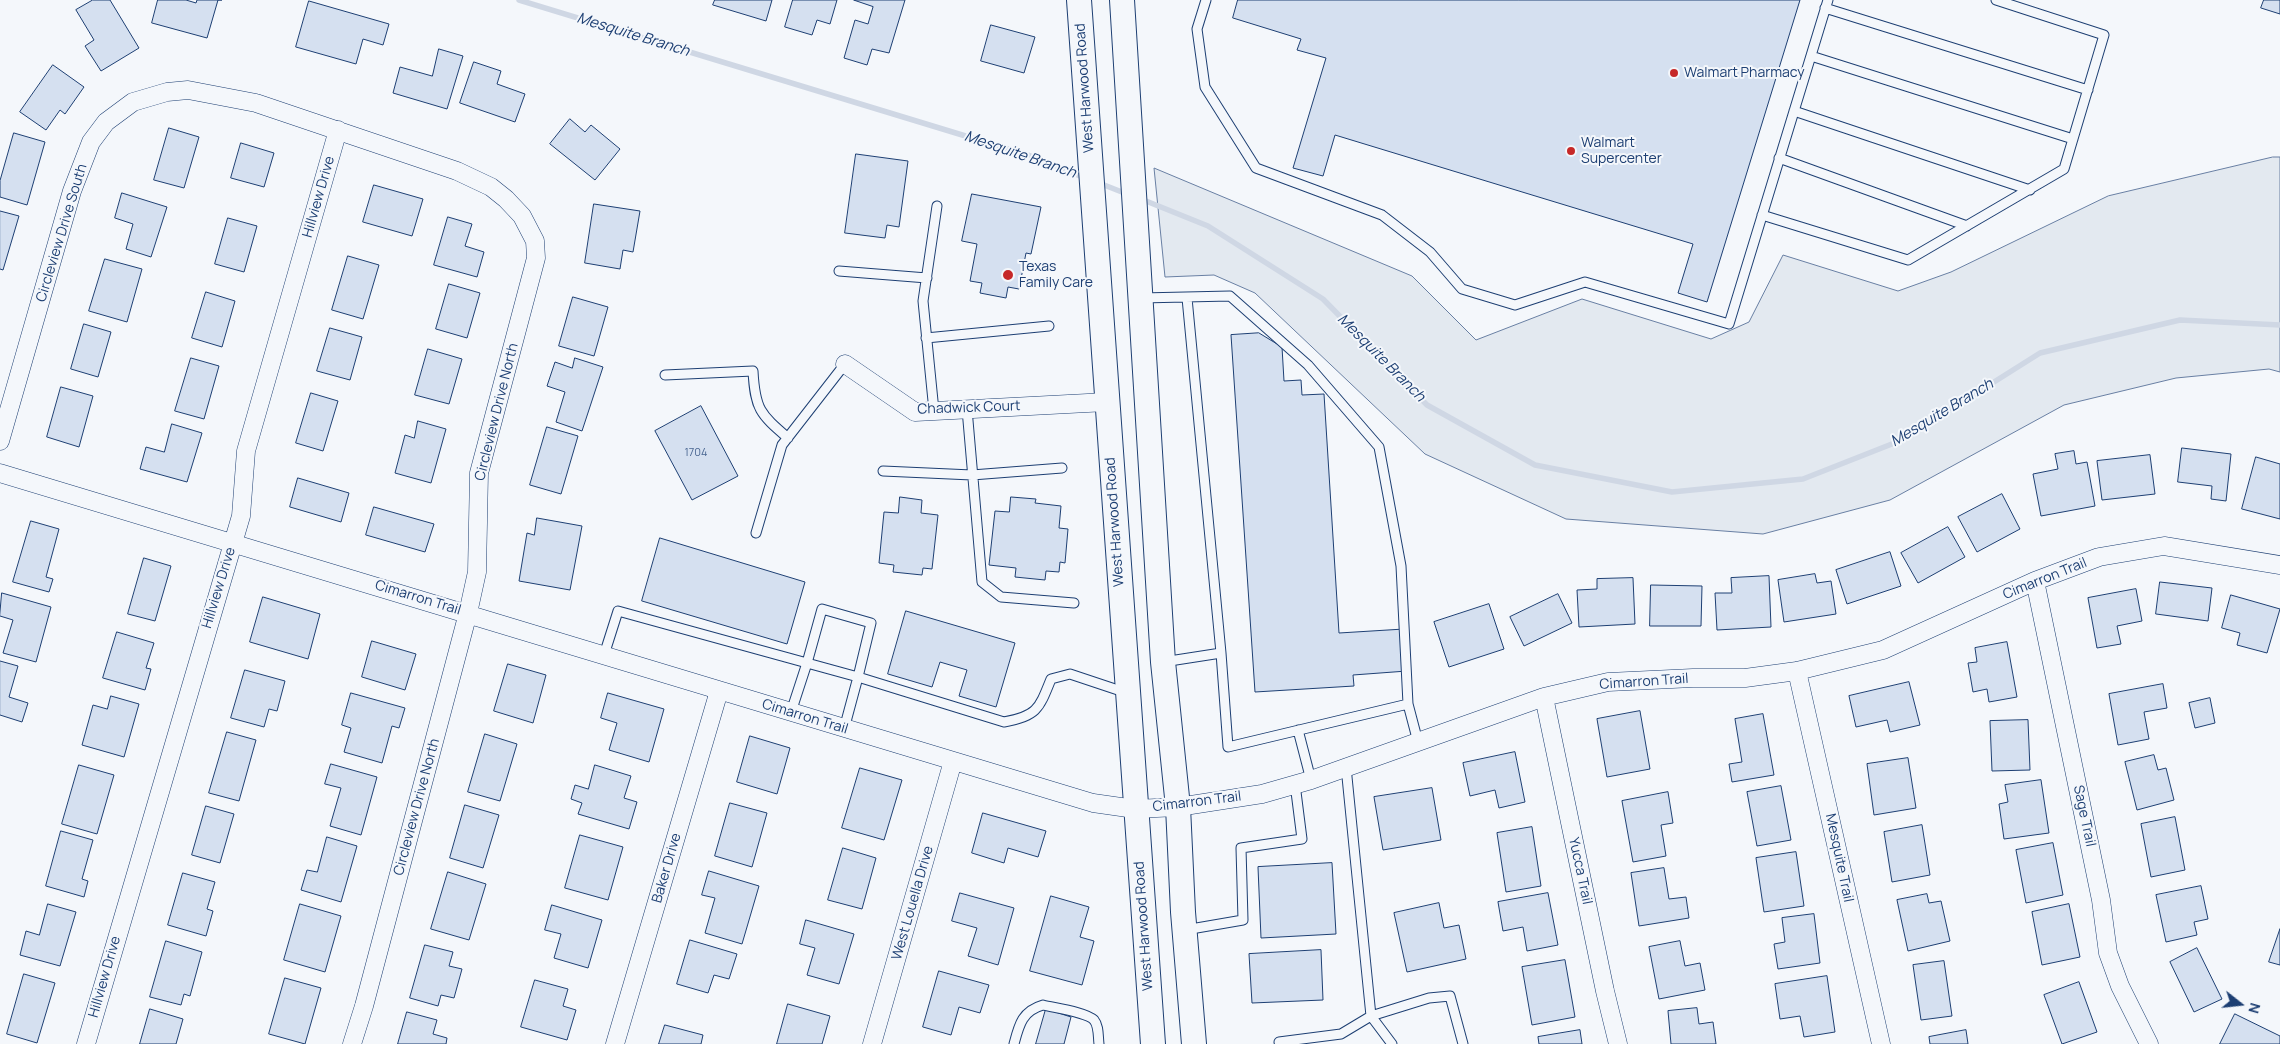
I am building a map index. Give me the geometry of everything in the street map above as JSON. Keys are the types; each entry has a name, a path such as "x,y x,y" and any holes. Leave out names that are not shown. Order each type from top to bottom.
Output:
{"main road":[{"name":"West Harwood Road","path":"1079,0 1153,1044"},
{"path":"1122,0 1163,662 1178,807 1194,1044"}],"street":[{"name":"Circleview Drive South","path":"0,442 72,191 91,142 106,122 132,102 167,92 188,90 256,103 338,130"},
{"name":"Hillview Drive","path":"86,1044 241,516 246,451 338,130"},
{"name":"Circleview Drive North","path":"338,130 458,172 491,187 522,216 535,241 536,258 479,474 477,572 468,613 364,1006 352,1044"},
{"name":"Chadwick Court","path":"845,364 914,412 1107,402"},
{"name":"Cimarron Trail","path":"0,473 1093,803 1135,809 1178,807 1262,794 1303,782 1544,697 1608,682 1693,678 1745,678 1797,671 1882,650 2035,581 2099,557 2164,546 2280,565"},
{"name":"Sage Trail","path":"2035,581 2101,900 2108,953 2120,986 2149,1044"},
{"name":"Mesquite Trail","path":"1797,671 1881,1044"},
{"name":"Baker Drive","path":"615,1044 719,691"},
{"name":"Yucca Trail","path":"1544,697 1605,991 1618,1044"},
{"name":"West Louella Drive","path":"872,1044 954,761"}],"lane":[{"path":"1206,0 1197,29 1205,87 1256,168 1382,215 1430,252 1462,290 1515,305 1585,282 1729,324 1827,4 2088,90"},
{"path":"1762,215 1908,260 2064,169 2104,35 1996,0"},
{"path":"1810,56 2073,139"},
{"path":"1794,111 2030,190"},
{"path":"1779,158 1967,226"},
{"path":"934,410 923,301 937,206"},
{"path":"839,271 927,278"},
{"path":"1140,298 1230,296 1308,365 1379,447 1402,566 1408,704 1418,742"},
{"path":"1187,298 1221,653 1228,747 1408,704"},
{"path":"926,338 1050,326"},
{"path":"756,534 782,445 845,364"},
{"path":"664,375 753,371 754,395 764,417 788,438"},
{"path":"967,409 982,582 1000,597 1074,603"},
{"path":"883,472 972,475 1062,468"},
{"path":"790,712 822,609 871,623 844,729"},
{"path":"604,655 618,611 858,677 1004,722 1025,718 1041,705 1051,680 1070,674 1127,693"},
{"path":"1163,662 1221,653"},
{"path":"1185,930 1243,920 1241,848 1302,839 1303,782 1298,730"},
{"path":"1346,767 1371,1016 1392,1044"},
{"path":"1278,1042 1342,1034 1371,1016 1430,998 1450,996 1463,1044"},
{"path":"1014,1044 1021,1020 1027,1013 1043,1005 1088,1016 1097,1027 1099,1044"}],"shaded area":[{"path":"2273,157 2280,157 2280,372 2269,369 2176,378 2064,405 1890,500 1763,534 1566,519 1425,454 1255,293 1214,275 1165,277 1154,168 1412,276 1476,340 1582,299 1711,339 1749,322 1783,255 1898,291 1951,272 2108,196"}],"building":[{"path":"93,0 110,0 139,48 101,71 85,46 94,40 76,10"},
{"path":"158,0 186,0 196,3 197,0 218,0 207,38 152,23"},
{"path":"715,0 772,0 766,21 713,5"},
{"path":"793,0 837,0 830,24 817,20 812,35 785,27"},
{"path":"854,0 905,0 889,53 872,49 867,65 844,58 855,20 868,24 873,7"},
{"name":"Walmart Supercenter","path":"1238,0 1800,0 1707,302 1678,293 1693,244 1335,135 1323,176 1293,168 1326,58 1297,50 1301,39 1233,18"},
{"path":"2264,0 2280,0 2280,14 2261,8"},
{"path":"309,1 389,24 383,45 363,39 356,64 296,47"},
{"path":"991,25 1035,37 1024,73 981,61"},
{"path":"439,49 463,56 447,109 393,93 400,67 432,76"},
{"path":"474,62 501,71 497,84 525,94 515,122 460,103"},
{"path":"53,65 84,87 65,114 60,110 46,130 20,112"},
{"path":"570,119 585,132 591,125 620,149 595,180 550,144"},
{"path":"169,128 199,137 184,188 154,180"},
{"path":"14,133 45,142 27,205 0,197 0,181"},
{"path":"241,143 274,153 264,187 231,178"},
{"path":"856,154 908,161 899,227 887,225 885,238 845,233"},
{"path":"374,185 423,199 412,236 363,222"},
{"path":"122,193 167,207 151,257 126,249 133,224 115,218"},
{"path":"972,194 1041,207 1031,254 1026,253 1019,289 1008,287 1006,298 980,293 982,283 970,281 977,244 962,241"},
{"path":"594,204 640,211 633,252 623,250 620,269 585,263"},
{"path":"0,211 19,216 3,270 0,269"},
{"path":"448,217 472,224 465,246 484,252 477,277 434,265"},
{"path":"228,218 257,226 244,272 215,264"},
{"path":"348,256 379,265 363,319 332,310"},
{"path":"105,259 142,269 127,322 89,311"},
{"path":"449,284 480,293 467,338 436,329"},
{"path":"206,292 235,301 222,347 192,338"},
{"path":"573,297 608,307 594,356 559,346"},
{"path":"84,324 111,332 98,377 71,369"},
{"path":"330,328 362,337 350,380 317,371"},
{"path":"1259,333 1282,347 1284,381 1301,380 1302,395 1324,394 1339,633 1404,629 1407,671 1353,675 1354,686 1255,692 1231,335"},
{"path":"428,349 462,359 449,404 415,395"},
{"path":"191,358 219,366 204,419 175,411"},
{"path":"575,358 603,367 582,431 556,422 565,392 547,386 555,362 572,368"},
{"path":"61,387 93,396 79,447 47,437"},
{"path":"311,393 338,401 323,451 296,443"},
{"path":"701,406 738,476 692,500 655,431"},
{"path":"418,421 446,429 431,483 395,473 405,435 414,438"},
{"path":"172,424 202,433 187,482 140,469 146,447 164,452"},
{"path":"547,427 578,436 561,494 530,485"},
{"path":"2182,448 2231,454 2226,501 2211,499 2212,486 2178,482"},
{"path":"2074,451 2076,464 2087,462 2095,506 2041,516 2033,474 2058,469 2055,454"},
{"path":"2150,455 2155,494 2102,500 2097,461"},
{"path":"2256,457 2280,464 2280,519 2242,509"},
{"path":"298,478 349,493 341,522 290,507"},
{"path":"2002,494 2020,529 1977,552 1958,517"},
{"path":"900,497 922,500 921,513 938,515 932,569 923,568 922,575 893,572 894,565 879,563 884,512 898,513"},
{"path":"1011,497 1036,499 1035,503 1061,506 1059,528 1068,529 1065,563 1060,562 1059,572 1046,571 1045,580 1015,577 1016,568 989,565 995,511 1009,512"},
{"path":"374,507 434,524 425,552 366,535"},
{"path":"537,518 582,526 570,590 519,581 527,533 534,535"},
{"path":"31,521 59,529 46,577 53,579 49,592 13,582"},
{"path":"1948,527 1965,557 1918,583 1901,553"},
{"path":"660,538 805,582 787,644 642,601"},
{"path":"1890,552 1901,586 1847,604 1836,570"},
{"path":"144,558 171,566 155,621 128,614"},
{"path":"1815,574 1817,583 1831,581 1836,614 1784,622 1778,580"},
{"path":"1769,576 1771,627 1717,630 1715,593 1732,593 1731,578"},
{"path":"1633,578 1635,624 1579,627 1577,590 1597,589 1597,579"},
{"path":"2160,582 2212,588 2208,621 2156,614"},
{"path":"1651,585 1702,586 1701,626 1650,626"},
{"path":"2136,589 2142,621 2117,626 2121,644 2097,648 2088,598"},
{"path":"2,593 51,607 36,662 3,653 13,620 0,616"},
{"path":"1558,594 1572,623 1524,646 1510,617"},
{"path":"2231,595 2280,609 2267,653 2237,645 2240,633 2222,628"},
{"path":"263,597 320,614 308,659 250,642"},
{"path":"1489,604 1504,649 1449,667 1434,622"},
{"path":"906,611 1015,643 996,707 959,696 967,670 940,662 932,687 888,674"},
{"path":"117,632 154,643 146,668 151,669 145,690 103,678"},
{"path":"372,641 416,654 405,690 362,677"},
{"path":"2007,642 2017,697 1989,702 1987,689 1973,692 1968,663 1977,662 1975,648"},
{"path":"0,661 18,666 9,697 28,703 22,722 0,715"},
{"path":"508,664 546,675 533,723 494,711"},
{"path":"245,670 285,681 277,711 269,709 264,727 231,718"},
{"path":"1909,682 1920,725 1890,732 1887,720 1856,727 1849,696"},
{"path":"2163,684 2167,708 2144,712 2149,739 2118,745 2109,694"},
{"path":"351,693 405,708 399,728 392,726 382,763 344,752 351,728 342,725"},
{"path":"608,693 664,709 649,762 609,750 617,723 601,718"},
{"path":"111,696 139,704 124,757 82,745 93,705 107,709"},
{"path":"2210,698 2215,723 2195,728 2189,703"},
{"path":"1640,711 1650,769 1607,777 1597,719"},
{"path":"1763,714 1774,775 1732,782 1729,764 1742,762 1735,719"},
{"path":"2028,720 2030,770 1992,771 1990,721"},
{"path":"227,732 256,740 239,801 209,793"},
{"path":"485,734 517,744 500,801 468,792"},
{"path":"750,736 790,748 777,794 737,782"},
{"path":"1515,752 1525,802 1499,808 1495,790 1470,796 1463,763"},
{"path":"2154,755 2158,770 2166,768 2174,800 2137,810 2125,762"},
{"path":"1908,758 1916,808 1874,815 1867,764"},
{"path":"331,764 377,777 361,835 330,826 341,788 325,784"},
{"path":"79,765 114,775 97,834 62,824"},
{"path":"595,765 631,776 624,798 637,802 629,829 578,814 582,803 571,799 575,785 588,789"},
{"path":"860,768 902,780 884,840 842,828"},
{"path":"2041,780 2049,833 2004,839 1999,804 2008,802 2005,785"},
{"path":"1781,786 1791,840 1757,846 1747,792"},
{"path":"1432,788 1441,840 1383,850 1374,797"},
{"path":"1668,792 1673,823 1661,825 1666,856 1633,862 1622,801"},
{"path":"730,803 767,813 752,867 715,856"},
{"path":"465,805 499,815 483,868 450,858"},
{"path":"206,806 234,814 220,863 192,855"},
{"path":"983,813 1046,831 1038,857 1008,848 1004,863 972,853"},
{"path":"2175,817 2185,870 2151,877 2141,824"},
{"path":"1922,825 1930,875 1892,882 1884,832"},
{"path":"1532,827 1541,886 1506,892 1497,833"},
{"path":"61,831 93,840 82,879 88,881 84,897 46,886"},
{"path":"580,835 623,847 608,900 565,888"},
{"path":"327,837 357,846 341,902 301,890 307,870 317,872"},
{"path":"2053,843 2063,895 2026,903 2016,850"},
{"path":"843,848 876,858 862,909 828,900"},
{"path":"1796,852 1804,906 1764,912 1756,858"},
{"path":"1332,863 1336,934 1261,938 1258,867"},
{"path":"1664,868 1669,899 1686,897 1689,918 1639,926 1631,873"},
{"path":"709,871 759,886 742,944 705,933 715,898 702,895"},
{"path":"448,872 486,884 469,940 431,929"},
{"path":"183,873 215,882 207,909 213,911 206,936 168,925"},
{"path":"2201,886 2208,919 2194,922 2197,935 2166,942 2156,895"},
{"path":"960,893 1014,908 998,965 968,956 977,928 952,921"},
{"path":"1548,893 1558,945 1527,951 1523,927 1503,931 1498,902"},
{"path":"1927,894 1929,903 1941,901 1950,941 1908,951 1897,900"},
{"path":"1051,896 1089,907 1080,937 1094,941 1082,985 1030,971"},
{"path":"1439,903 1444,928 1459,925 1466,959 1407,972 1394,913"},
{"path":"48,904 76,912 60,966 20,955 26,931 39,935"},
{"path":"300,904 341,916 325,972 284,960"},
{"path":"2069,904 2080,957 2042,965 2032,912"},
{"path":"552,905 602,920 588,968 554,958 561,934 545,930"},
{"path":"1814,914 1820,963 1778,969 1774,944 1785,942 1782,918"},
{"path":"806,920 854,934 839,984 807,975 815,948 800,944"},
{"path":"2280,929 2280,965 2269,962"},
{"path":"690,940 737,954 729,979 714,975 708,993 677,984"},
{"path":"166,941 202,952 190,996 184,994 181,1005 150,997"},
{"path":"1680,941 1685,966 1700,963 1705,990 1659,999 1649,947"},
{"path":"425,945 453,952 449,966 462,969 454,998 441,995 438,1006 410,998"},
{"path":"2197,948 2222,999 2194,1012 2170,962"},
{"path":"1321,950 1323,1000 1252,1003 1249,954"},
{"path":"1565,960 1575,1017 1532,1025 1522,967"},
{"path":"1944,961 1952,1016 1921,1020 1913,965"},
{"path":"939,971 989,985 980,1013 959,1007 951,1035 923,1027"},
{"path":"24,974 55,983 37,1043 7,1034"},
{"path":"1827,976 1835,1032 1804,1037 1800,1016 1780,1019 1775,984"},
{"path":"285,978 321,988 305,1044 269,1034"},
{"path":"535,980 568,989 563,1006 576,1010 567,1040 521,1027"},
{"path":"2079,982 2097,1032 2062,1044 2044,995"},
{"path":"788,1004 830,1016 822,1044 777,1044"},
{"path":"1697,1008 1699,1024 1713,1022 1716,1044 1671,1044 1668,1011"},
{"path":"150,1009 183,1019 176,1044 140,1044"},
{"path":"1046,1009 1071,1017 1064,1044 1036,1044"},
{"path":"407,1012 437,1020 433,1034 447,1038 446,1044 398,1044"},
{"path":"2235,1014 2280,1036 2280,1044 2220,1044"},
{"path":"665,1025 703,1035 701,1044 659,1044"},
{"path":"1580,1030 1582,1044 1539,1044 1538,1037"},
{"path":"1966,1030 1968,1044 1930,1044 1929,1037"}],"waterway":[{"name":"Mesquite Branch","path":"519,0 1028,155 1085,178"},
{"name":"Mesquite Branch","path":"1099,183 1127,194"},
{"name":"Mesquite Branch","path":"1141,199 1208,226 1323,299 1427,405 1535,465 1672,492 1803,479 1902,440 2040,353 2180,320 2280,325"}],"place":[{"name":"Walmart Pharmacy","path":"1674,73"},
{"name":"Walmart Supercenter","path":"1571,151"},
{"name":"Texas Family Care","path":"1008,275"}]}
